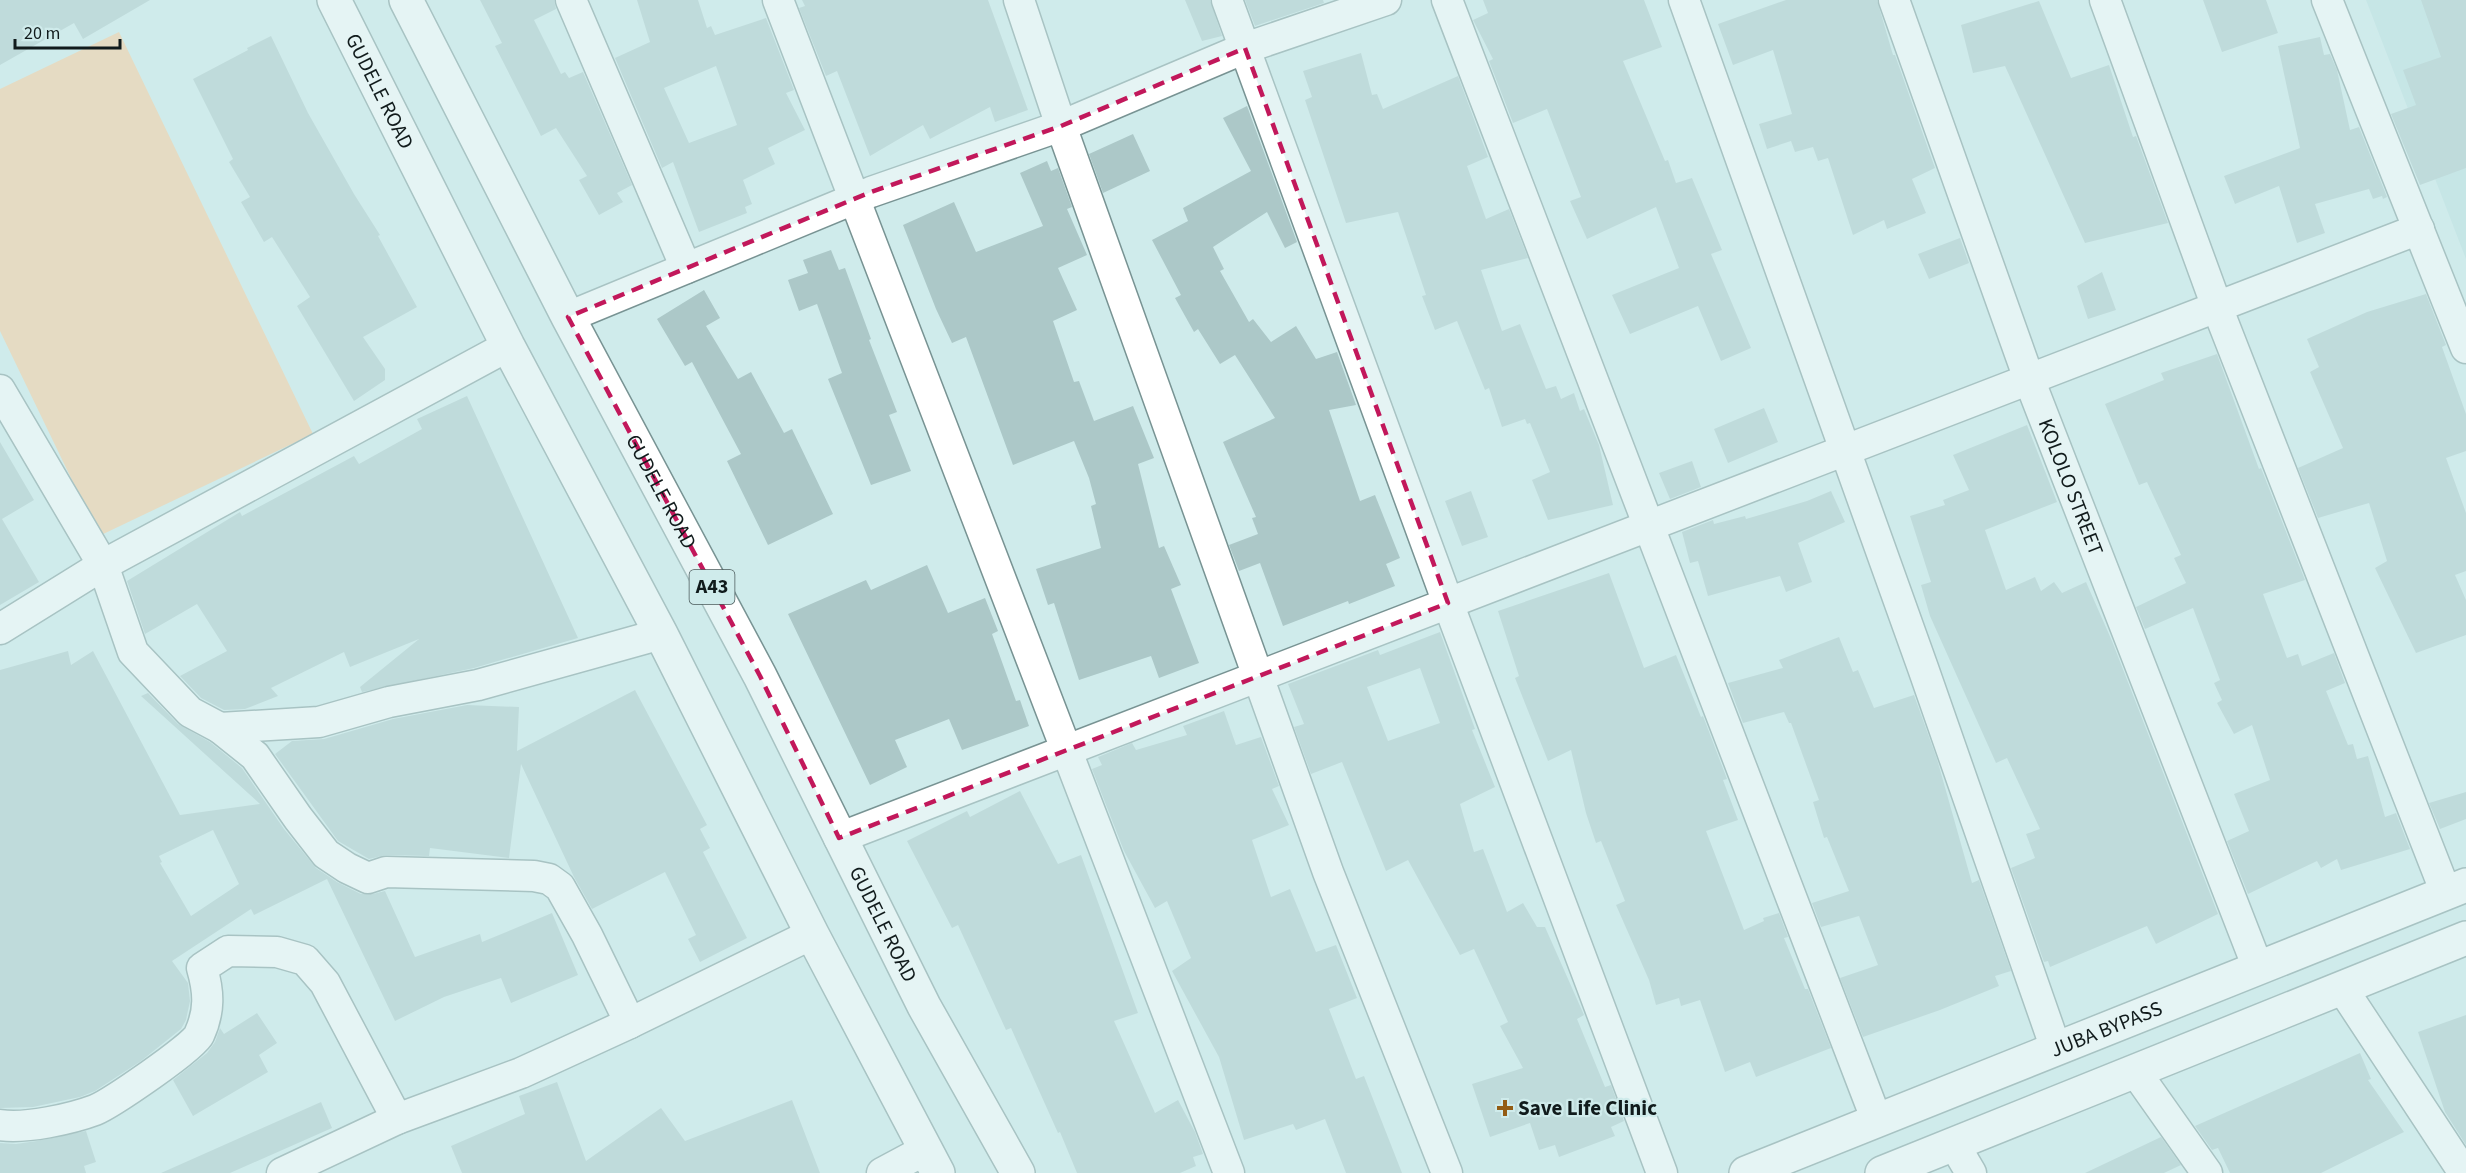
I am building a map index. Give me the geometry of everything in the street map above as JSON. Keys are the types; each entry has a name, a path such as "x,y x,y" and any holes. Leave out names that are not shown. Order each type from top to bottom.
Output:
{"main road":[{"name":"GUDELE ROAD","path":"334,0 508,346 661,634 812,934 932,1161"},
{"name":"GUDELE ROAD","path":"406,0 568,317 760,676 924,1006 1018,1173"},
{"name":"JUBA BYPASS","path":"1746,1173 2456,889"},
{"path":"1882,1173 2466,938"}],"street":[{"path":"571,0 686,268"},
{"path":"778,0 1229,1173"},
{"path":"1019,0 1061,126 1328,872 1447,1173"},
{"path":"1227,0 1448,603 1662,1173"},
{"path":"568,317 855,199 1061,126 1245,48 1386,0"},
{"path":"1447,0 1877,1120"},
{"path":"1683,0 1923,668 2056,1049"},
{"name":"KOLOLO STREET","path":"1894,0 2029,379 2258,968"},
{"path":"2104,0 2217,307 2456,889"},
{"path":"2327,0 2466,348"},
{"path":"839,838 2419,229"},
{"path":"0,629 103,565 508,346"},
{"path":"0,390 103,565 133,652 190,712 220,728 255,756 326,854 368,878 386,872 534,876 549,879 560,887 587,935 630,1023"},
{"path":"220,728 319,722 389,702 478,685 661,634"},
{"path":"282,1173 397,1119 521,1073 630,1023 812,934"},
{"path":"0,1125 56,1120 96,1110 166,1063 199,1037 209,991 202,968 228,951 277,952 305,960 325,983 397,1119"},
{"path":"2342,988 2464,1173"},
{"path":"2135,1071 2207,1173"},
{"path":"1954,1144 1971,1173"},
{"path":"882,1173 932,1161"}],"highlighted area":[{"path":"1245,48 1448,603 839,838 760,676 568,317 871,192 1061,126"}],"shaded area":[{"path":"2366,0 2466,0 2466,259"},
{"path":"119,32 313,434 99,536 0,331 0,89"}],"building":[{"path":"0,0 150,0 83,39 74,23 0,65"},
{"path":"480,0 554,0 556,9 534,20 561,74 565,72 569,78 583,72 632,185 617,193 623,202 599,215 579,180 587,176 556,128 541,136 495,46 502,43"},
{"path":"637,0 698,0 707,28 711,26 715,35 766,18 794,90 786,93 805,130 768,148 775,164 743,180 752,204 745,207 747,213 699,232 673,162 662,168 615,58 650,42","holes":["716,66 737,125 689,143 664,88"]},
{"path":"802,0 988,0 1028,110 995,122 990,107 930,139 923,125 870,156 837,71 826,76 799,8 805,6"},
{"path":"1185,0 1210,0 1222,36 1202,41"},
{"path":"1245,0 1323,0 1324,3 1255,26"},
{"path":"1483,0 1644,0 1662,47 1623,61 1665,161 1668,160 1676,183 1692,178 1722,250 1711,254 1751,348 1721,361 1698,306 1630,334 1612,295 1679,268 1656,207 1587,239 1570,201 1581,197 1547,109 1513,123 1489,61 1493,59 1473,20 1488,13"},
{"path":"1786,0 1877,0 1893,55 1895,55 1935,168 1912,179 1926,213 1887,229 1884,220 1853,235 1828,158 1818,161 1813,147 1795,152 1791,141 1767,149 1759,124 1792,114 1773,50 1733,65 1718,24"},
{"path":"2203,0 2266,0 2278,33 2222,52"},
{"path":"2421,0 2466,0 2466,168 2420,185 2391,114 2416,105 2403,70 2441,57"},
{"path":"2039,1 2071,78 2109,65 2133,137 2136,136 2168,223 2085,243 2005,66 1973,73 1961,25"},
{"path":"271,36 308,113 380,235 378,236 417,307 363,337 385,369 385,380 354,401 297,306 310,297 272,237 264,242 241,202 250,197 229,162 233,159 193,79"},
{"path":"2320,37 2324,55 2330,54 2337,70 2350,130 2359,127 2387,197 2373,199 2369,189 2315,204 2325,233 2297,243 2279,186 2235,204 2224,176 2300,148 2278,46"},
{"path":"1361,53 1372,95 1377,94 1383,109 1458,76 1488,157 1467,166 1486,219 1509,209 1528,258 1481,270 1502,331 1520,324 1546,389 1556,386 1561,399 1574,393 1580,411 1584,409 1599,445 1613,505 1548,520 1532,480 1550,472 1530,423 1527,424 1525,419 1502,427 1489,388 1485,390 1457,321 1435,330 1422,296 1426,295 1398,212 1346,223 1305,100 1312,97 1303,71"},
{"path":"1247,106 1297,242 1285,248 1267,212 1213,247 1224,269 1220,271 1249,322 1253,319 1271,342 1296,326 1316,359 1337,352 1356,405 1329,410 1360,501 1375,495 1400,558 1386,564 1395,586 1283,626 1260,563 1239,571 1229,545 1258,534 1252,518 1256,517 1223,442 1275,418 1235,355 1220,364 1198,329 1194,332 1175,298 1181,295 1152,240 1188,221 1183,208 1251,171 1223,118"},
{"path":"1133,134 1150,171 1103,193 1089,154"},
{"path":"1047,161 1051,171 1058,168 1072,207 1067,209 1087,255 1058,268 1077,310 1053,321 1074,382 1079,381 1094,421 1133,406 1154,458 1138,464 1159,548 1164,546 1181,585 1171,589 1199,663 1159,678 1151,656 1079,680 1054,603 1048,605 1036,569 1101,548 1091,506 1096,504 1089,478 1074,441 1013,465 966,337 952,343 903,225 954,202 976,252 1043,226 1020,173"},
{"path":"1960,238 1969,263 1929,279 1918,254"},
{"path":"831,250 839,270 845,268 871,339 869,340 897,412 889,415 911,471 871,485 828,379 842,373 817,304 799,311 788,280 808,273 803,260"},
{"path":"2102,272 2116,310 2088,319 2077,286"},
{"path":"704,290 720,318 706,326 738,379 751,372 784,433 792,429 833,514 768,545 727,461 741,454 692,362 685,366 657,319"},
{"path":"2426,294 2446,345 2442,347 2466,414 2466,451 2446,458 2466,513 2466,571 2455,575 2466,600 2466,635 2416,653 2375,568 2387,561 2369,503 2318,518 2298,468 2343,448 2310,372 2319,367 2307,339 2367,312"},
{"path":"2217,354 2259,469 2261,468 2305,580 2263,594 2287,658 2298,654 2302,666 2334,653 2345,683 2326,691 2348,745 2353,744 2357,759 2368,756 2385,817 2396,813 2410,849 2341,870 2337,859 2321,868 2317,861 2248,894 2227,841 2249,831 2234,794 2270,780 2252,725 2234,734 2217,703 2222,700 2214,683 2220,680 2193,608 2145,629 2136,607 2186,583 2174,558 2181,555 2147,482 2139,485 2105,404 2164,380 2161,373"},
{"path":"467,396 578,638 474,668 362,692 360,687 419,639 350,667 344,652 271,688 278,696 245,709 224,710 201,698 180,676 227,651 197,604 145,634 127,581 240,512 242,516 354,456 359,464 422,429 417,419"},
{"path":"1764,408 1778,442 1728,463 1714,429"},
{"path":"2027,425 2057,502 1985,530 2006,590 2035,577 2041,591 2054,582 2062,593 2086,582 2112,641 2218,914 2156,944 2147,926 2050,967 2048,961 2044,962 2011,868 2035,858 2026,834 2040,829 2007,758 1996,763 1930,616 1921,585 1931,582 1910,516 1945,505 1943,500 1969,490 1953,455"},
{"path":"0,442 34,500 2,519 39,582 0,605"},
{"path":"1692,461 1701,487 1670,499 1659,473"},
{"path":"1471,491 1488,537 1462,546 1445,501"},
{"path":"1831,491 1845,522 1798,543 1812,582 1786,592 1780,576 1708,596 1698,561 1690,563 1682,532 1713,520 1714,524 1745,516 1746,519 1807,501"},
{"path":"927,565 948,613 985,598 998,631 992,634 1016,701 1020,700 1029,726 962,750 949,719 895,740 907,767 870,785 788,614 866,580 871,590"},
{"path":"1609,573 1644,668 1676,655 1727,779 1723,780 1738,820 1706,831 1744,930 1764,921 1763,918 1779,913 1788,937 1784,938 1805,989 1808,989 1831,1048 1756,1077 1750,1062 1725,1072 1700,1000 1681,1006 1679,998 1656,1005 1649,980 1616,905 1625,901 1601,841 1596,843 1586,813 1571,750 1548,761 1515,678 1519,676 1498,611"},
{"path":"1440,632 1475,729 1472,730 1495,787 1460,804 1474,852 1483,849 1507,912 1523,903 1537,927 1545,927 1584,1015 1577,1019 1605,1087 1611,1085 1624,1121 1611,1127 1615,1136 1559,1157 1555,1145 1539,1150 1530,1123 1490,1137 1472,1084 1523,1068 1500,1026 1508,1022 1474,949 1460,955 1408,860 1386,871 1342,762 1311,774 1294,727 1304,724 1288,684 1378,650 1380,655","holes":["1420,668 1440,723 1388,741 1367,687"]},
{"path":"1839,637 1853,672 1858,670 1874,708 1914,695 1937,759 1972,883 1979,880 2011,971 1995,976 1999,986 1863,1037 1840,978 1878,965 1859,916 1821,927 1812,903 1849,891 1827,837 1824,838 1813,802 1819,800 1791,723 1784,712 1743,723 1728,683 1783,668 1779,660"},
{"path":"68,651 71,665 93,651 180,815 260,804 141,696 148,693 178,724 210,742 242,768 284,829 316,868 361,894 385,891 415,957 480,934 482,942 552,913 578,975 511,1003 501,978 444,997 395,1021 327,879 254,915 251,909 172,961 188,983 190,1001 186,1020 181,1029 141,1061 95,1091 80,1097 33,1107 0,1108 0,670","holes":["213,830 239,884 191,916 160,863 162,862 159,856"]},
{"path":"635,690 707,825 700,829 710,848 703,852 747,938 700,962 688,939 696,935 665,872 592,909 574,877 521,764 509,858 430,848 429,856 386,855 369,859 338,841 275,754 292,741 324,739 393,719 467,705 519,707 517,751"},
{"path":"1224,711 1236,745 1261,737 1279,786 1272,789 1289,825 1252,840 1271,897 1290,889 1316,952 1336,945 1357,998 1329,1009 1356,1079 1364,1076 1402,1173 1346,1173 1325,1119 1296,1130 1293,1124 1244,1140 1219,1057 1172,971 1191,958 1167,901 1155,908 1124,851 1092,769 1102,765 1098,757 1132,743 1136,750 1187,735 1183,726"},
{"path":"1020,791 1058,864 1081,855 1138,1013 1114,1021 1155,1113 1178,1100 1195,1132 1203,1154 1193,1157 1196,1166 1180,1173 1077,1173 1011,1028 1006,1030 958,925 952,928 907,841 967,811 970,817"},
{"path":"2466,792 2466,819 2440,829 2429,803"},
{"path":"257,1013 277,1043 259,1055 268,1072 193,1116 173,1080 207,1053 215,1042 220,1028 224,1034"},
{"path":"2466,1015 2466,1145 2445,1112 2418,1032"},
{"path":"2360,1053 2371,1079 2368,1080 2404,1132 2321,1173 2230,1173 2218,1148 2212,1150 2195,1126"},
{"path":"557,1082 586,1161 661,1108 685,1141 792,1100 820,1173 462,1173 451,1146 525,1114 519,1096"},
{"path":"321,1102 332,1128 230,1173 161,1173"},
{"path":"86,1131 96,1162 84,1166 86,1173 0,1173 0,1143 16,1144"},
{"path":"2161,1137 2181,1165 2164,1173 2085,1173"}],"place":[{"name":"Save Life Clinic","path":"1505,1108"}]}
